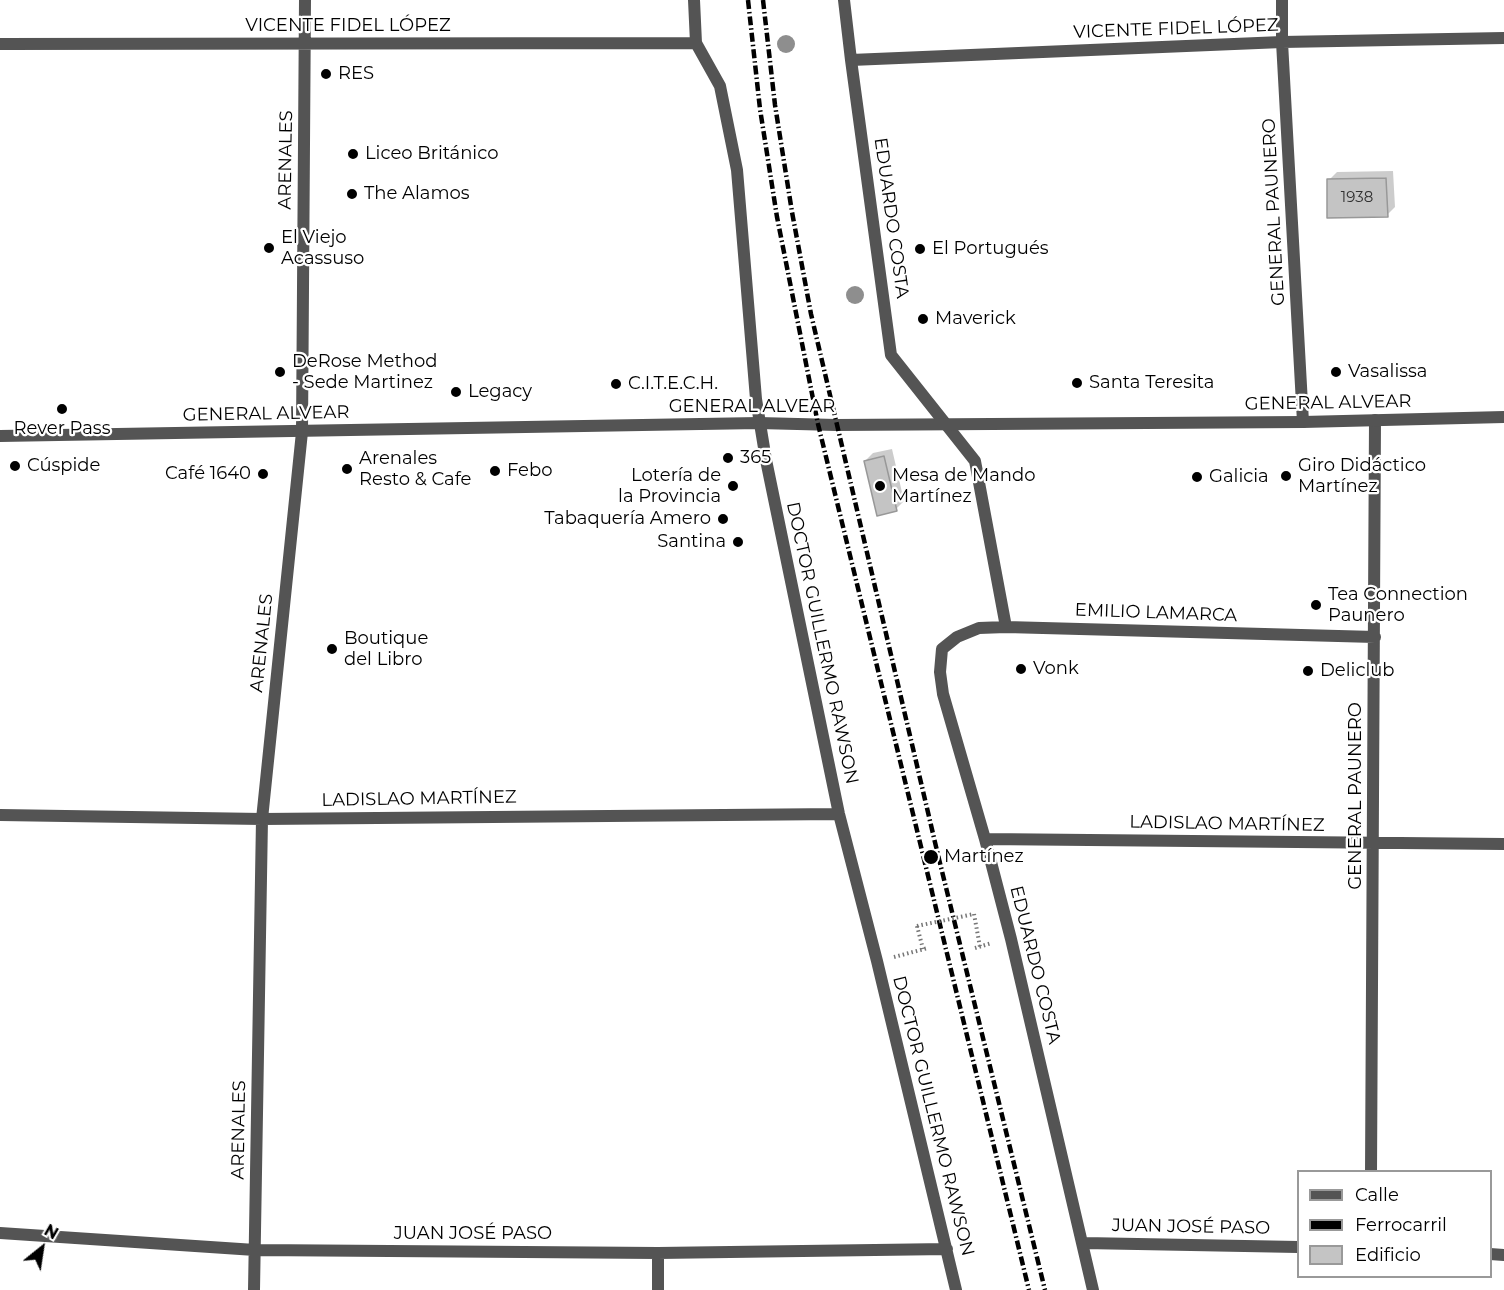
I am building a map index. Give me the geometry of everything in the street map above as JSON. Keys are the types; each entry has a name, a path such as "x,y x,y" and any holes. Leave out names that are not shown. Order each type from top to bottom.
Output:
{"street":[{"name":"ARENALES","path":"254,1290 262,819 302,432 305,0"},
{"name":"DOCTOR GUILLERMO RAWSON","path":"694,0 696,43 720,86 737,170 759,423 839,814 877,961 956,1290"},
{"name":"EDUARDO COSTA","path":"844,0 850,60 891,355 975,461 1006,627"},
{"name":"GENERAL PAUNERO","path":"1282,0 1282,42 1303,422"},
{"name":"VICENTE FIDEL LÓPEZ","path":"850,60 1282,42 1504,38"},
{"name":"VICENTE FIDEL LÓPEZ","path":"0,44 696,43"},
{"name":"GENERAL ALVEAR","path":"0,436 759,423 1303,422 1504,417"},
{"name":"GENERAL PAUNERO","path":"1371,1170 1375,420"},
{"name":"EMILIO LAMARCA","path":"942,649 957,637 979,628 1006,627 1375,637"},
{"name":"EDUARDO COSTA","path":"942,649 940,672 943,694 986,839 1084,1243 1093,1290"},
{"name":"LADISLAO MARTÍNEZ","path":"0,815 262,819 839,814"},
{"name":"LADISLAO MARTÍNEZ","path":"986,839 1504,844"},
{"name":"JUAN JOSÉ PASO","path":"0,1233 255,1250 658,1253 947,1249"},
{"name":"JUAN JOSÉ PASO","path":"1084,1243 1297,1247"},
{"path":"658,1253 658,1290"}],"path":[{"path":"877,961 926,949 917,926 974,914 980,947 975,948"}],"building":[{"path":"1386,178 1388,217 1327,218 1327,179"},
{"name":"Mesa de Mando Martínez","path":"884,456 897,511 877,516 864,461"}],"railway":[{"path":"748,0 760,109 777,217 818,424 1029,1290"},
{"path":"763,0 775,105 811,314 938,855 1045,1290"}],"place":[{"name":"RES","path":"326,74"},
{"name":"Liceo Británico","path":"353,154"},
{"name":"The Alamos","path":"352,194"},
{"name":"El Viejo Acassuso","path":"269,248"},
{"name":"El Portugués","path":"920,249"},
{"name":"Maverick","path":"923,319"},
{"name":"DeRose Method - Sede Martinez","path":"280,372"},
{"name":"Vasalissa","path":"1336,372"},
{"name":"Santa Teresita","path":"1077,383"},
{"name":"C.I.T.E.C.H.","path":"616,384"},
{"name":"Legacy","path":"456,392"},
{"name":"Rever Pass","path":"62,409"},
{"name":"365","path":"728,458"},
{"name":"Cúspide","path":"15,466"},
{"name":"Arenales Resto & Cafe","path":"347,469"},
{"name":"Febo","path":"495,471"},
{"name":"Café 1640","path":"263,474"},
{"name":"Giro Didáctico Martínez","path":"1286,476"},
{"name":"Galicia","path":"1197,477"},
{"name":"Lotería de la Provincia","path":"733,486"},
{"name":"Mesa de Mando Martínez","path":"880,486"},
{"name":"Tabaquería Amero","path":"723,519"},
{"name":"Santina","path":"738,542"},
{"name":"Tea Connection Paunero","path":"1316,605"},
{"name":"Boutique del Libro","path":"332,649"},
{"name":"Vonk","path":"1021,669"},
{"name":"Deliclub","path":"1308,671"},
{"name":"Martínez","path":"931,857"}]}
